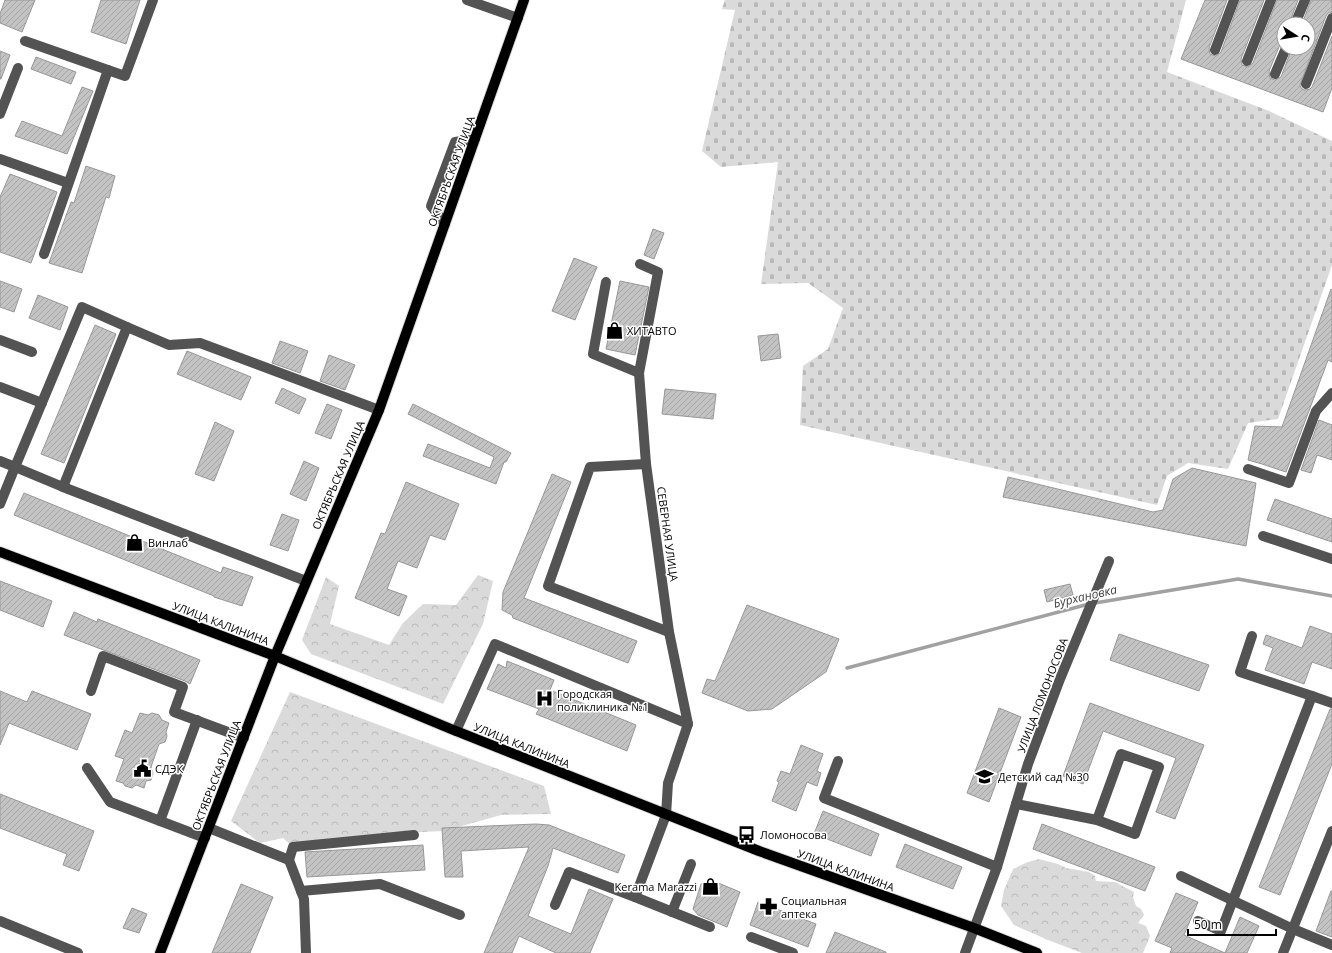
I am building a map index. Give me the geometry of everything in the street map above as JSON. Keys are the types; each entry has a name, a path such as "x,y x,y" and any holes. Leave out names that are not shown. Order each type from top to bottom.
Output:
{"main road":[{"name":"ОКТЯБРЬСКАЯ УЛИЦА","path":"160,953 275,656 301,598 306,581 379,410 524,0"},
{"name":"УЛИЦА КАЛИНИНА","path":"0,552 275,656 456,731 759,851 974,928 1038,953"}],"street":[{"path":"25,41 124,76 153,0"},
{"path":"467,0 518,18"},
{"path":"1215,50 1234,0"},
{"path":"1247,61 1270,0"},
{"path":"1298,16 1305,0"},
{"path":"1306,84 1332,18"},
{"path":"1275,74 1283,56"},
{"path":"0,114 18,68"},
{"path":"44,254 108,70"},
{"path":"445,224 431,206 455,142 475,139"},
{"path":"0,159 68,183"},
{"name":"СЕВЕРНАЯ УЛИЦА","path":"640,264 658,272 639,373 646,464 669,632 688,724"},
{"path":"606,282 594,354 639,373"},
{"path":"0,504 82,307 169,345 200,343 379,410"},
{"path":"63,488 127,327"},
{"path":"0,340 32,352"},
{"path":"0,387 42,403"},
{"path":"1248,469 1289,483 1316,411 1332,393"},
{"path":"0,461 63,488 306,581"},
{"path":"646,464 590,467 548,586 669,632"},
{"path":"1263,536 1332,559"},
{"name":"УЛИЦА ЛОМОНОСОВА","path":"965,953 997,867 1028,764 1060,679 1109,561"},
{"path":"1252,636 1240,672 1332,703"},
{"path":"456,731 496,644 688,724 668,783 666,815 635,897"},
{"path":"91,691 103,656 183,687 174,712 244,738"},
{"path":"1198,920 1221,931 1312,696"},
{"path":"160,821 197,720"},
{"path":"1016,804 1097,820 1135,834 1159,767 1122,754 1097,820"},
{"path":"838,761 824,798 997,867"},
{"path":"87,768 110,802 205,838"},
{"path":"209,828 289,860"},
{"path":"1283,953 1332,831"},
{"path":"306,953 304,899 289,860 293,847 414,836"},
{"path":"672,912 691,864"},
{"path":"555,905 569,872 710,927"},
{"path":"1181,876 1293,929 1332,945"},
{"path":"301,891 380,884 460,915"},
{"path":"0,921 78,953"},
{"path":"751,937 769,949 793,953"}],"green space":[{"path":"725,0 1186,0 1167,72 1269,111 1332,141 1332,265 1278,419 1248,423 1228,469 1188,463 1167,476 1157,505 800,425 803,366 828,349 843,308 808,283 761,284 778,162 721,167 702,151 735,10 722,9"},
{"path":"478,575 493,581 483,624 443,704 311,654 302,640 326,577 339,586 330,624 389,645 403,623 423,604 456,605"},
{"path":"290,692 544,786 551,814 501,815 444,831 421,832 293,847 283,838 260,843 231,821"},
{"path":"1039,859 1058,864 1066,868 1089,872 1095,876 1096,881 1115,882 1134,892 1133,897 1136,906 1141,909 1144,915 1138,923 1146,926 1150,936 1143,953 1082,953 1014,925 1001,906 1004,890 1013,869"}],"building":[{"path":"5,0 35,0 22,32 0,23 0,14"},
{"path":"101,0 140,0 126,44 91,32"},
{"path":"1205,0 1227,0 1209,48 1210,54 1216,56 1221,52 1240,0 1264,0 1241,59 1242,65 1248,67 1253,63 1277,0 1298,0 1292,16 1276,16 1276,54 1269,71 1270,78 1275,80 1281,77 1289,56 1311,56 1300,85 1304,90 1310,89 1332,36 1332,88 1323,112 1181,59"},
{"path":"1311,0 1332,0 1332,12 1328,13 1316,43 1316,16 1305,16"},
{"path":"0,51 10,55 1,79 0,79"},
{"path":"36,57 76,72 71,84 31,69"},
{"path":"82,87 93,91 67,154 15,136 22,121 62,136"},
{"path":"86,166 115,176 109,198 106,197 82,273 49,263 71,202 74,203"},
{"path":"10,174 57,192 31,263 0,252 0,197"},
{"path":"653,229 664,233 654,259 644,255"},
{"path":"574,258 597,267 575,320 552,311"},
{"path":"0,281 22,289 14,312 0,307"},
{"path":"620,281 649,287 635,355 606,349"},
{"path":"1331,289 1332,362 1328,360 1286,472 1248,460 1255,426 1282,427"},
{"path":"38,295 68,307 60,330 29,318"},
{"path":"95,325 116,334 64,463 41,454"},
{"path":"778,334 781,358 761,361 758,336"},
{"path":"280,341 308,351 300,373 272,363"},
{"path":"187,351 251,377 241,400 177,374"},
{"path":"329,355 355,365 345,390 320,381"},
{"path":"282,388 306,399 299,414 275,403"},
{"path":"665,389 716,394 713,419 662,414"},
{"path":"327,404 342,410 331,439 315,433"},
{"path":"413,404 511,453 506,462 504,462 496,484 423,456 428,444 490,468 494,457 408,414"},
{"path":"1319,420 1332,425 1332,460 1317,455 1311,473 1301,470"},
{"path":"215,422 234,431 214,481 195,474"},
{"path":"304,461 319,468 306,501 290,494"},
{"path":"1192,468 1256,483 1246,546 1003,497 1008,477 1153,512 1163,510 1173,479"},
{"path":"552,474 571,482 524,598 637,641 628,663 513,618 512,615 502,610 503,592"},
{"path":"406,482 459,504 445,540 430,535 417,568 398,561 387,589 407,596 399,616 355,598 381,533 385,534"},
{"path":"24,493 221,573 223,567 253,577 242,606 214,597 14,515"},
{"path":"1275,499 1332,519 1332,542 1267,520"},
{"path":"282,514 299,520 288,551 270,545"},
{"path":"0,581 52,601 43,627 0,610"},
{"path":"1070,584 1073,595 1047,602 1044,590"},
{"path":"747,605 839,639 826,672 772,709 748,711 702,693 707,679 715,681"},
{"path":"74,612 97,622 98,619 200,660 190,684 64,635"},
{"path":"1310,626 1332,634 1332,669 1312,662 1304,684 1265,670 1273,648 1263,644 1266,635 1302,648"},
{"path":"1119,634 1209,665 1199,691 1110,660"},
{"name":"Городская поликлиника №1","path":"507,661 554,680 550,690 636,725 627,751 536,714 539,709 487,689 498,664 506,668"},
{"path":"0,691 27,702 32,691 91,714 77,750 9,723 0,745"},
{"path":"1090,703 1204,745 1175,819 1156,812 1176,758 1103,731 1083,784 1063,776"},
{"path":"999,708 1021,717 989,802 967,793"},
{"path":"1330,709 1332,709 1332,764 1280,895 1259,887"},
{"path":"140,713 148,715 152,713 159,715 162,720 169,723 165,742 159,744 151,767 153,773 151,780 146,781 144,788 136,785 132,788 116,781 124,759 115,756 125,730 132,733"},
{"path":"801,745 823,754 817,771 821,773 817,786 807,782 796,811 772,801 779,782 777,781 781,771 790,774"},
{"path":"0,794 94,831 79,871 63,865 67,854 0,828"},
{"path":"823,811 879,834 871,856 814,834"},
{"path":"536,824 549,825 625,855 618,873 553,848 548,866 528,916 571,934 589,889 613,899 590,953 556,953 519,936 512,953 484,953 529,847 461,851 463,877 445,877 442,828"},
{"path":"1042,824 1155,867 1145,891 1033,849"},
{"path":"905,844 962,867 953,889 896,867"},
{"path":"423,845 425,870 307,877 305,852"},
{"path":"711,880 740,892 727,927 698,915 693,909 701,884"},
{"path":"241,884 273,897 250,953 212,953"},
{"path":"1332,891 1332,937 1316,931"},
{"path":"1176,893 1198,902 1184,935 1225,953 1170,953 1172,948 1155,941"},
{"path":"758,902 816,924 808,947 750,925"},
{"path":"132,908 147,914 139,933 123,928"},
{"path":"1240,917 1259,926 1247,953 1225,953"},
{"path":"835,932 886,952 886,953 826,953"}],"waterway":[{"name":"Бурхановка","path":"1095,603 1238,579 1332,596"},
{"name":"Бурхановка","path":"847,668 1089,604"}],"place":[{"name":"ХИТАВТО","path":"614,330"},
{"name":"Винлаб","path":"135,542"},
{"name":"Городская поликлиника №1","path":"544,699"},
{"name":"СДЭК","path":"142,768"},
{"name":"Детский сад №30","path":"985,776"},
{"name":"Ломоносова","path":"747,834"},
{"name":"Kerama Marazzi","path":"710,886"},
{"name":"Социальная аптека","path":"768,906"}]}
